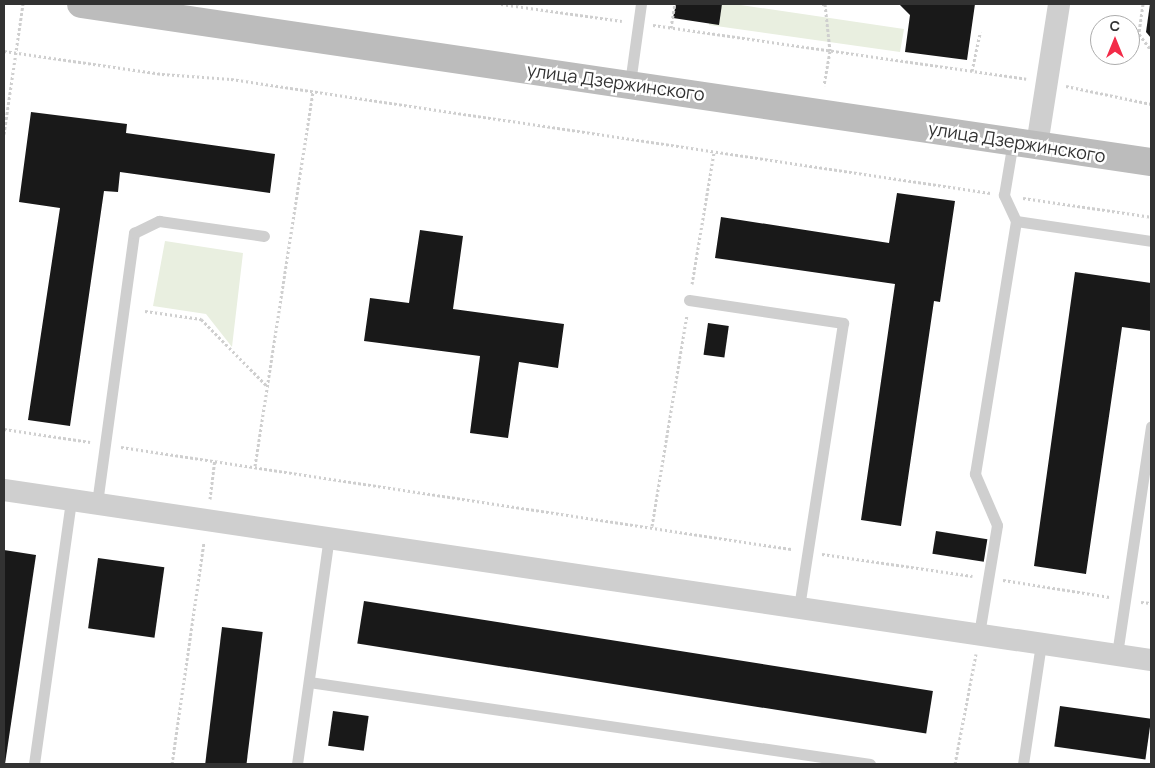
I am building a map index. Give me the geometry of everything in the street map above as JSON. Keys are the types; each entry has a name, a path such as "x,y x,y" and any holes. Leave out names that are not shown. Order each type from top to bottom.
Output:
{"main road":[{"name":"улица Дзержинского","path":"81,4 630,83 1151,162"}],"street":[{"path":"1025,143 1047,82 1059,4"},
{"path":"4,490 1151,660"}],"lane":[{"path":"630,83 641,4"},
{"path":"979,634 997,525 975,474 1016,221 1004,195 1025,143"},
{"path":"98,504 134,233 159,221 264,236"},
{"path":"1016,221 1151,241"},
{"path":"689,300 842,323 799,607"},
{"path":"1116,654 1151,427"},
{"path":"34,764 72,500"},
{"path":"297,764 329,538"},
{"path":"1023,764 1041,643"},
{"path":"309,682 870,764"}],"path":[{"path":"4,134 23,4"},
{"path":"501,4 1047,82 1151,104"},
{"path":"671,28 675,4"},
{"path":"822,4 825,4 830,51 824,85"},
{"path":"1143,4 1139,34 1151,50"},
{"path":"972,71 980,32"},
{"path":"4,51 162,74 230,79 1151,217"},
{"path":"255,466 313,92"},
{"path":"652,526 714,152"},
{"path":"146,310 201,319 267,386"},
{"path":"4,429 1151,603"},
{"path":"172,764 215,461"},
{"path":"955,764 979,634"}],"green space":[{"path":"712,4 734,4 904,29 900,52 709,25"},
{"path":"165,241 243,253 232,347 206,314 153,306"}],"building":[{"path":"676,4 722,4 719,25 673,18"},
{"path":"899,4 975,4 967,60 905,52 910,15"},
{"path":"1151,4 1151,38 1146,32"},
{"path":"31,112 127,124 126,133 275,154 270,193 120,172 118,192 104,191 70,426 28,420 60,208 19,202"},
{"path":"897,193 955,201 940,302 934,301 901,526 861,520 895,284 715,258 721,217 889,243"},
{"path":"420,230 463,236 453,309 564,324 558,368 519,362 508,438 470,433 480,356 364,341 370,298 409,303"},
{"path":"1075,272 1151,283 1151,331 1122,327 1086,574 1034,566"},
{"path":"708,323 729,326 724,358 704,355"},
{"path":"936,531 987,539 984,562 932,554"},
{"path":"4,550 36,555 5,764 4,764"},
{"path":"98,558 164,567 154,638 88,628"},
{"path":"364,601 933,691 926,734 357,643"},
{"path":"222,627 263,632 246,764 205,764"},
{"path":"1060,706 1151,719 1145,759 1054,747"},
{"path":"333,711 369,716 364,751 328,746"}]}
